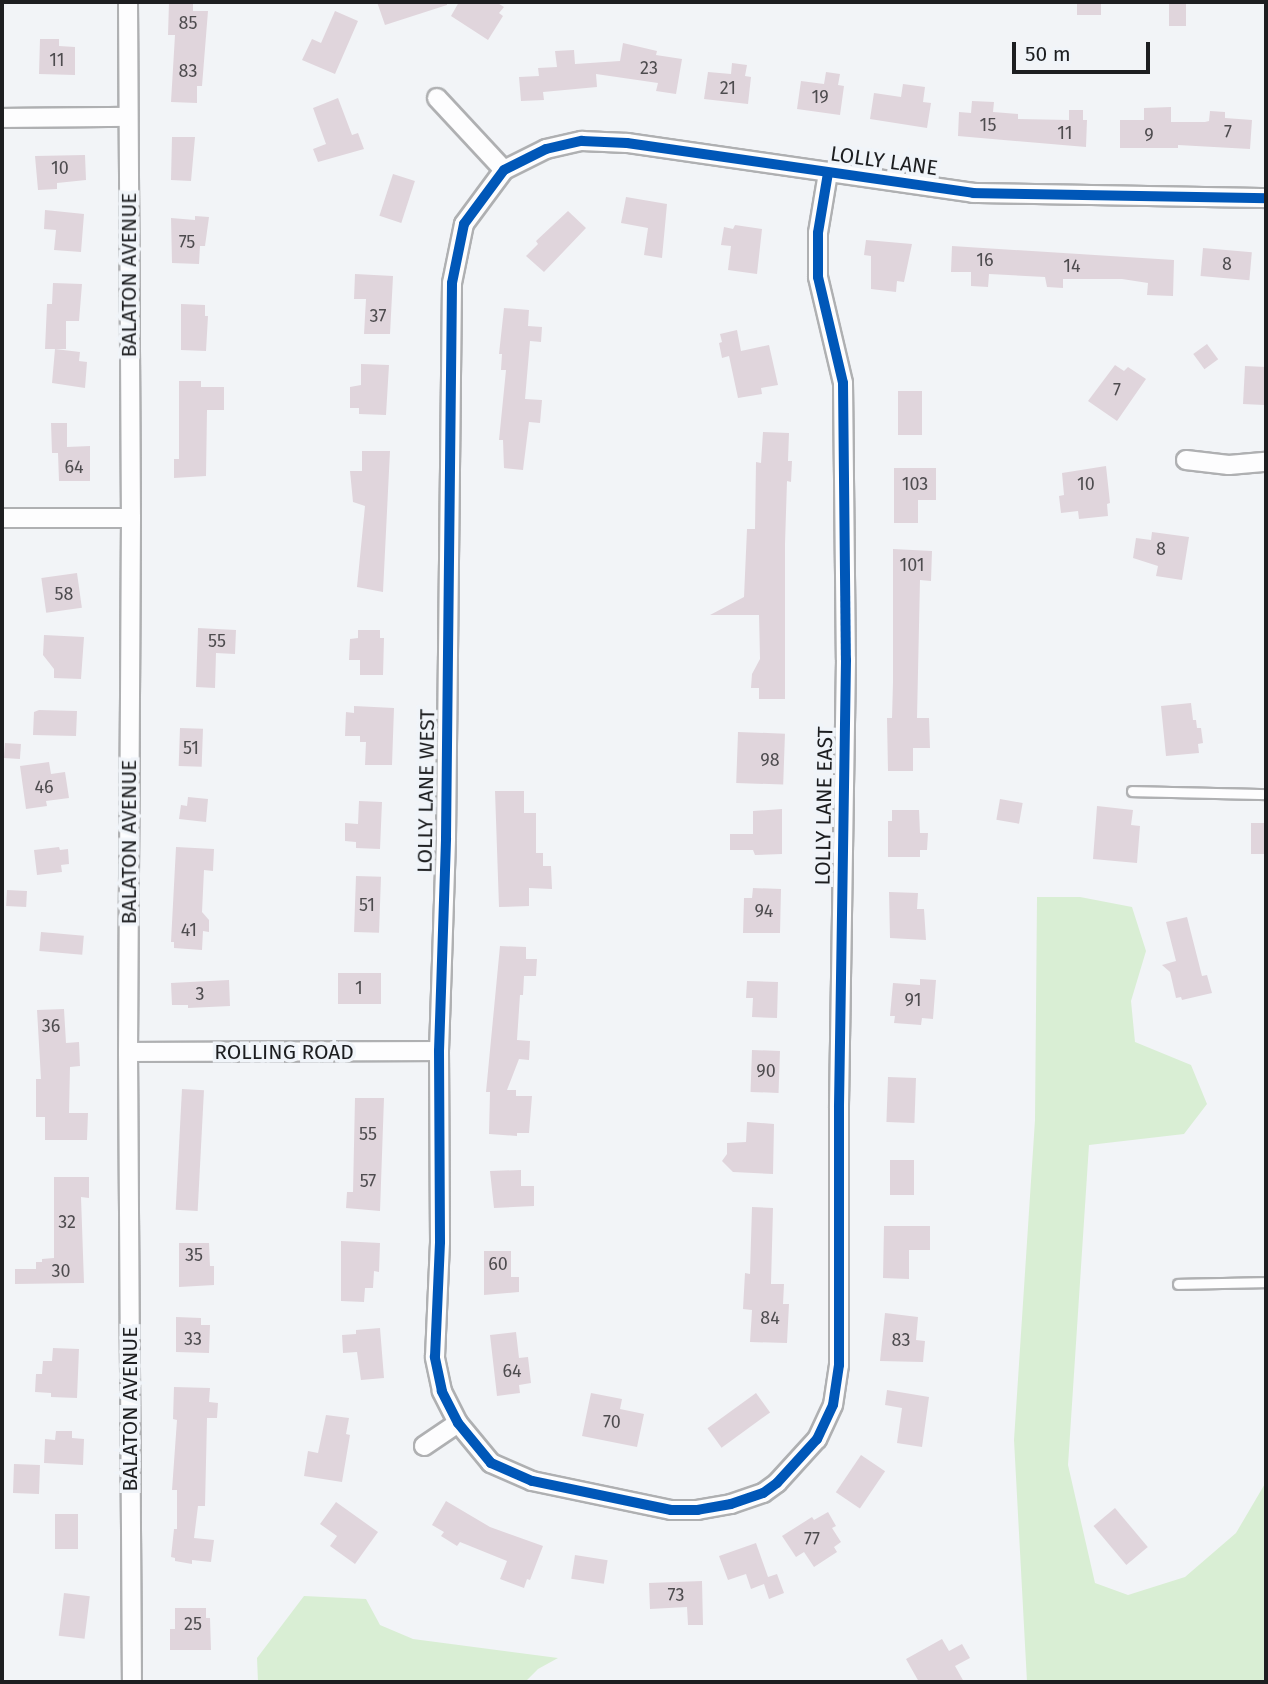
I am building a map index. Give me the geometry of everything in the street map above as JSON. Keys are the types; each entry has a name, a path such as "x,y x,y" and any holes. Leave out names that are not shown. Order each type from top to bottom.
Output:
{"street":[{"name":"BALATON AVENUE","path":"128,2 131,518 128,1052 132,1682"},
{"path":"437,98 504,170"},
{"path":"2,118 127,117"},
{"name":"LOLLY LANE","path":"504,170 564,144 603,141 973,193 1266,198"},
{"name":"LOLLY LANE WEST","path":"458,1423 442,1391 435,1357 440,1242 439,1051 446,838 452,284 457,246 464,224 504,170"},
{"name":"LOLLY LANE EAST","path":"458,1423 482,1455 503,1471 532,1481 671,1510 712,1508 763,1493 792,1469 817,1439 833,1405 839,1365 838,1135 846,660 844,383 818,277 818,233 828,173"},
{"path":"1186,460 1229,465 1266,462"},
{"path":"2,518 131,518"},
{"name":"ROLLING ROAD","path":"128,1052 439,1051"},
{"path":"424,1447 458,1423"}],"lane":[{"path":"1132,790 1266,794"},
{"path":"1178,1284 1266,1282"}],"green space":[{"path":"1037,897 1080,897 1132,907 1146,951 1131,1001 1135,1042 1191,1065 1207,1104 1184,1134 1089,1145 1068,1465 1095,1583 1128,1595 1185,1577 1236,1533 1266,1482 1266,1682 1027,1682 1014,1440 1035,1120"},
{"path":"304,1596 366,1599 380,1625 413,1639 558,1658 538,1669 525,1682 258,1682 257,1658"}],"building":[{"path":"169,2 193,2 193,11 208,11 202,86 197,86 197,103 171,102 175,35 168,35"},
{"path":"377,2 447,2 447,5 385,25"},
{"path":"459,2 496,2 504,7 499,13 503,16 488,40 451,16"},
{"path":"1077,2 1101,2 1101,15 1077,15"},
{"path":"1169,2 1186,2 1186,26 1169,26"},
{"path":"335,11 358,21 335,74 302,60 312,39 321,43"},
{"path":"40,39 59,39 59,46 75,47 75,75 39,74"},
{"path":"623,43 657,51 656,55 682,59 676,94 656,91 658,83 596,74 597,87 543,92 544,100 521,101 519,77 539,76 538,68 557,67 555,51 574,50 575,64 620,61"},
{"path":"732,63 747,65 745,76 751,77 748,104 704,99 708,72 731,74"},
{"path":"826,72 840,74 838,85 844,86 840,115 797,109 801,81 824,84"},
{"path":"903,84 925,87 923,102 931,103 927,128 870,119 874,93 901,97"},
{"path":"338,98 352,135 358,133 364,149 318,162 313,149 326,144 313,108"},
{"path":"972,101 994,102 993,112 1018,114 1018,119 1069,120 1069,110 1083,110 1083,120 1087,120 1086,147 958,136 959,112 971,113"},
{"path":"1171,107 1171,122 1209,121 1210,111 1225,112 1225,118 1252,120 1250,149 1178,145 1178,148 1120,148 1120,120 1144,120 1144,108"},
{"path":"172,137 195,137 191,181 171,180"},
{"path":"85,155 86,180 57,183 57,189 38,190 35,156"},
{"path":"393,174 415,181 401,223 379,216"},
{"path":"626,197 667,204 662,258 644,255 648,228 621,223"},
{"path":"45,210 84,214 81,252 54,250 56,230 44,229"},
{"path":"568,211 586,228 544,272 526,256 538,244 536,241"},
{"path":"195,216 209,217 205,246 200,246 199,264 172,263 171,218 195,220"},
{"path":"735,225 762,229 757,274 728,270 731,246 721,245 724,227 733,229"},
{"path":"866,240 912,244 904,282 897,281 896,292 871,289 871,256 864,255"},
{"path":"952,246 1174,260 1173,296 1147,295 1148,283 1122,279 1063,279 1063,288 1047,287 1045,277 989,274 988,287 971,286 971,272 951,272"},
{"path":"1203,248 1252,252 1249,280 1201,276"},
{"path":"355,274 393,276 390,334 364,334 366,299 354,299"},
{"path":"53,283 82,284 79,321 66,321 66,349 45,349 47,304 52,304"},
{"path":"181,304 205,305 205,316 208,316 206,351 181,350"},
{"path":"504,308 529,310 528,326 542,327 541,342 530,341 525,399 542,400 540,423 529,422 523,470 504,468 503,440 499,440 506,370 501,370 502,354 499,354"},
{"path":"737,330 741,351 769,345 778,385 761,388 762,394 738,398 729,356 722,358 720,334"},
{"path":"1207,344 1218,359 1204,369 1193,354"},
{"path":"55,349 80,352 79,361 87,362 85,388 52,383"},
{"path":"361,364 389,365 386,415 359,414 359,408 350,408 350,387 361,385"},
{"path":"1115,365 1124,371 1128,367 1146,379 1117,421 1088,401"},
{"path":"1245,366 1266,367 1264,405 1243,404"},
{"path":"179,381 201,381 201,387 224,387 224,410 207,410 206,476 174,478 174,459 179,459"},
{"path":"898,391 922,391 922,435 898,435"},
{"path":"51,423 67,423 67,447 90,446 90,481 59,481 58,453 52,453"},
{"path":"763,432 789,433 788,461 792,461 791,482 787,481 785,544 785,699 759,699 759,688 751,688 752,674 760,659 759,615 710,615 744,597 747,529 755,529 756,462 761,463"},
{"path":"362,451 390,451 383,592 357,587 365,506 353,502 350,471 362,471"},
{"path":"1106,466 1110,503 1107,504 1108,516 1079,519 1078,511 1061,513 1059,496 1064,495 1062,473"},
{"path":"894,468 936,468 936,500 918,500 918,523 894,523"},
{"path":"1152,532 1189,537 1182,580 1156,576 1158,566 1133,558 1136,538 1151,540"},
{"path":"893,549 932,551 931,581 920,580 917,718 929,718 930,748 913,748 913,771 888,771 887,718 892,718 893,682"},
{"path":"77,573 82,608 46,613 41,578"},
{"path":"198,628 236,630 235,654 216,653 215,688 196,687"},
{"path":"358,630 380,630 380,638 384,638 383,675 360,675 360,660 349,660 350,639 358,638"},
{"path":"44,635 84,637 81,679 54,678 54,669 43,655"},
{"path":"1191,703 1193,720 1196,720 1197,728 1201,728 1203,743 1198,744 1199,753 1166,756 1161,706"},
{"path":"354,706 394,708 392,765 365,765 366,742 360,742 360,736 345,736 346,712 354,713"},
{"path":"77,711 76,736 33,735 34,712"},
{"path":"180,728 203,729 202,767 179,766"},
{"path":"738,732 785,734 783,785 736,783"},
{"path":"5,743 21,744 20,759 4,758"},
{"path":"49,762 51,774 65,772 69,798 46,801 47,806 26,809 20,766"},
{"path":"495,791 524,791 524,813 536,813 536,853 543,853 543,866 551,866 552,889 529,888 529,906 499,907"},
{"path":"188,797 208,799 206,822 179,819 181,805 187,806"},
{"path":"1000,799 1023,803 1019,824 996,820"},
{"path":"359,801 382,802 380,849 356,848 356,842 345,841 345,823 358,824"},
{"path":"1097,806 1133,810 1131,825 1140,826 1137,863 1093,859"},
{"path":"782,809 782,854 755,855 753,850 730,850 730,834 753,834 753,811"},
{"path":"892,810 919,810 920,833 928,833 927,850 920,850 920,857 888,857 888,821 892,821"},
{"path":"1251,823 1266,823 1266,854 1251,854"},
{"path":"59,847 60,850 68,849 69,864 61,865 62,872 37,875 34,850"},
{"path":"176,847 214,849 213,871 204,870 202,912 209,920 209,932 203,931 202,950 174,948 174,942 171,942"},
{"path":"356,876 381,877 379,933 354,932"},
{"path":"753,888 781,889 780,933 743,933 744,898 752,898"},
{"path":"7,890 27,891 26,907 6,906"},
{"path":"889,892 918,893 917,909 924,909 926,940 890,938"},
{"path":"1187,917 1202,976 1207,975 1212,993 1182,1000 1181,997 1176,998 1170,972 1162,965 1176,961 1166,922"},
{"path":"41,932 84,936 82,955 39,951"},
{"path":"500,946 526,947 526,959 537,959 536,976 524,976 523,995 520,995 517,1040 530,1041 529,1060 519,1059 507,1090 516,1090 516,1096 532,1096 529,1133 517,1133 517,1136 489,1134 490,1092 486,1092"},
{"path":"338,973 381,973 381,1004 338,1004"},
{"path":"920,979 936,980 933,1019 922,1018 921,1025 894,1023 895,1016 890,1016 893,983 920,985"},
{"path":"229,980 230,1006 188,1008 188,1005 172,1005 171,983"},
{"path":"747,981 778,982 777,1018 752,1017 753,998 746,998"},
{"path":"64,1009 66,1043 79,1042 80,1066 70,1067 69,1113 88,1113 87,1140 45,1140 45,1117 36,1117 36,1079 41,1079 37,1010"},
{"path":"752,1050 780,1051 779,1093 751,1092"},
{"path":"888,1077 916,1078 914,1123 886,1122"},
{"path":"182,1089 204,1090 198,1211 176,1210"},
{"path":"355,1098 384,1098 380,1211 346,1208 347,1192 353,1192"},
{"path":"747,1122 774,1124 773,1174 733,1172 722,1161 727,1154 727,1143 746,1142"},
{"path":"890,1160 914,1160 914,1195 890,1195"},
{"path":"521,1170 521,1186 534,1186 534,1206 494,1208 490,1171"},
{"path":"54,1177 89,1177 89,1198 81,1197 84,1283 15,1284 15,1269 36,1269 36,1262 54,1258"},
{"path":"752,1207 773,1208 771,1284 784,1284 783,1304 789,1304 787,1343 750,1342 752,1310 743,1309 745,1273 750,1274"},
{"path":"884,1226 930,1226 930,1250 909,1250 909,1279 883,1278"},
{"path":"341,1241 380,1243 379,1272 374,1271 373,1288 365,1288 364,1302 341,1301"},
{"path":"179,1243 209,1243 210,1266 214,1266 214,1285 179,1287"},
{"path":"484,1251 511,1251 511,1277 519,1277 519,1292 484,1295"},
{"path":"885,1313 918,1317 916,1340 925,1341 923,1362 880,1361"},
{"path":"176,1317 201,1318 201,1325 210,1325 209,1353 176,1352"},
{"path":"380,1328 384,1378 361,1380 357,1352 343,1353 342,1335 356,1334 356,1330"},
{"path":"516,1332 519,1358 528,1357 531,1383 519,1385 520,1393 497,1396 490,1335"},
{"path":"53,1348 79,1349 77,1398 51,1397 51,1393 35,1392 36,1374 42,1374 43,1361 52,1361"},
{"path":"174,1387 210,1388 209,1402 218,1403 217,1418 207,1418 205,1506 198,1506 194,1538 214,1540 211,1562 192,1560 192,1564 175,1561 175,1558 171,1557 174,1529 177,1529 177,1490 172,1490 177,1420 173,1419"},
{"path":"887,1390 929,1397 922,1447 897,1443 902,1408 885,1405"},
{"path":"591,1393 622,1399 620,1409 644,1414 637,1447 582,1436"},
{"path":"756,1393 770,1412 722,1448 707,1428"},
{"path":"326,1415 349,1418 346,1434 350,1435 342,1482 304,1476 308,1451 318,1453"},
{"path":"56,1431 72,1431 72,1438 84,1439 83,1465 44,1463 45,1439 55,1440"},
{"path":"861,1455 885,1471 860,1509 836,1492"},
{"path":"14,1464 40,1465 39,1494 13,1493"},
{"path":"446,1501 490,1527 543,1546 530,1580 527,1579 524,1588 500,1579 507,1561 460,1542 457,1546 441,1536 444,1532 432,1525"},
{"path":"336,1502 378,1532 355,1564 330,1546 337,1536 320,1524"},
{"path":"1115,1508 1148,1547 1126,1565 1094,1526"},
{"path":"828,1512 836,1526 832,1528 841,1542 834,1547 837,1552 814,1567 804,1552 796,1557 782,1536 812,1517 814,1520"},
{"path":"55,1514 78,1514 78,1549 55,1549"},
{"path":"756,1543 768,1577 777,1574 784,1593 769,1599 764,1584 751,1589 746,1574 728,1580 719,1556"},
{"path":"575,1555 608,1560 604,1584 571,1579"},
{"path":"702,1581 703,1625 688,1625 687,1607 650,1609 649,1583"},
{"path":"64,1593 90,1596 85,1639 59,1636"},
{"path":"175,1608 206,1608 206,1618 210,1618 211,1650 170,1650 170,1629 175,1629"},
{"path":"942,1639 949,1651 962,1644 970,1658 955,1666 964,1682 919,1682 906,1659"}],"cycle path":[{"path":"828,173 818,233 818,277 843,383 846,660 839,1108 839,1365 833,1405 817,1439 777,1483 763,1493 731,1504 698,1510 671,1510 532,1481 491,1463 458,1423 442,1391 435,1357 440,1242 439,1051 446,838 452,283 464,224 504,170 546,149 582,141 627,143 973,193 1266,198"}]}
